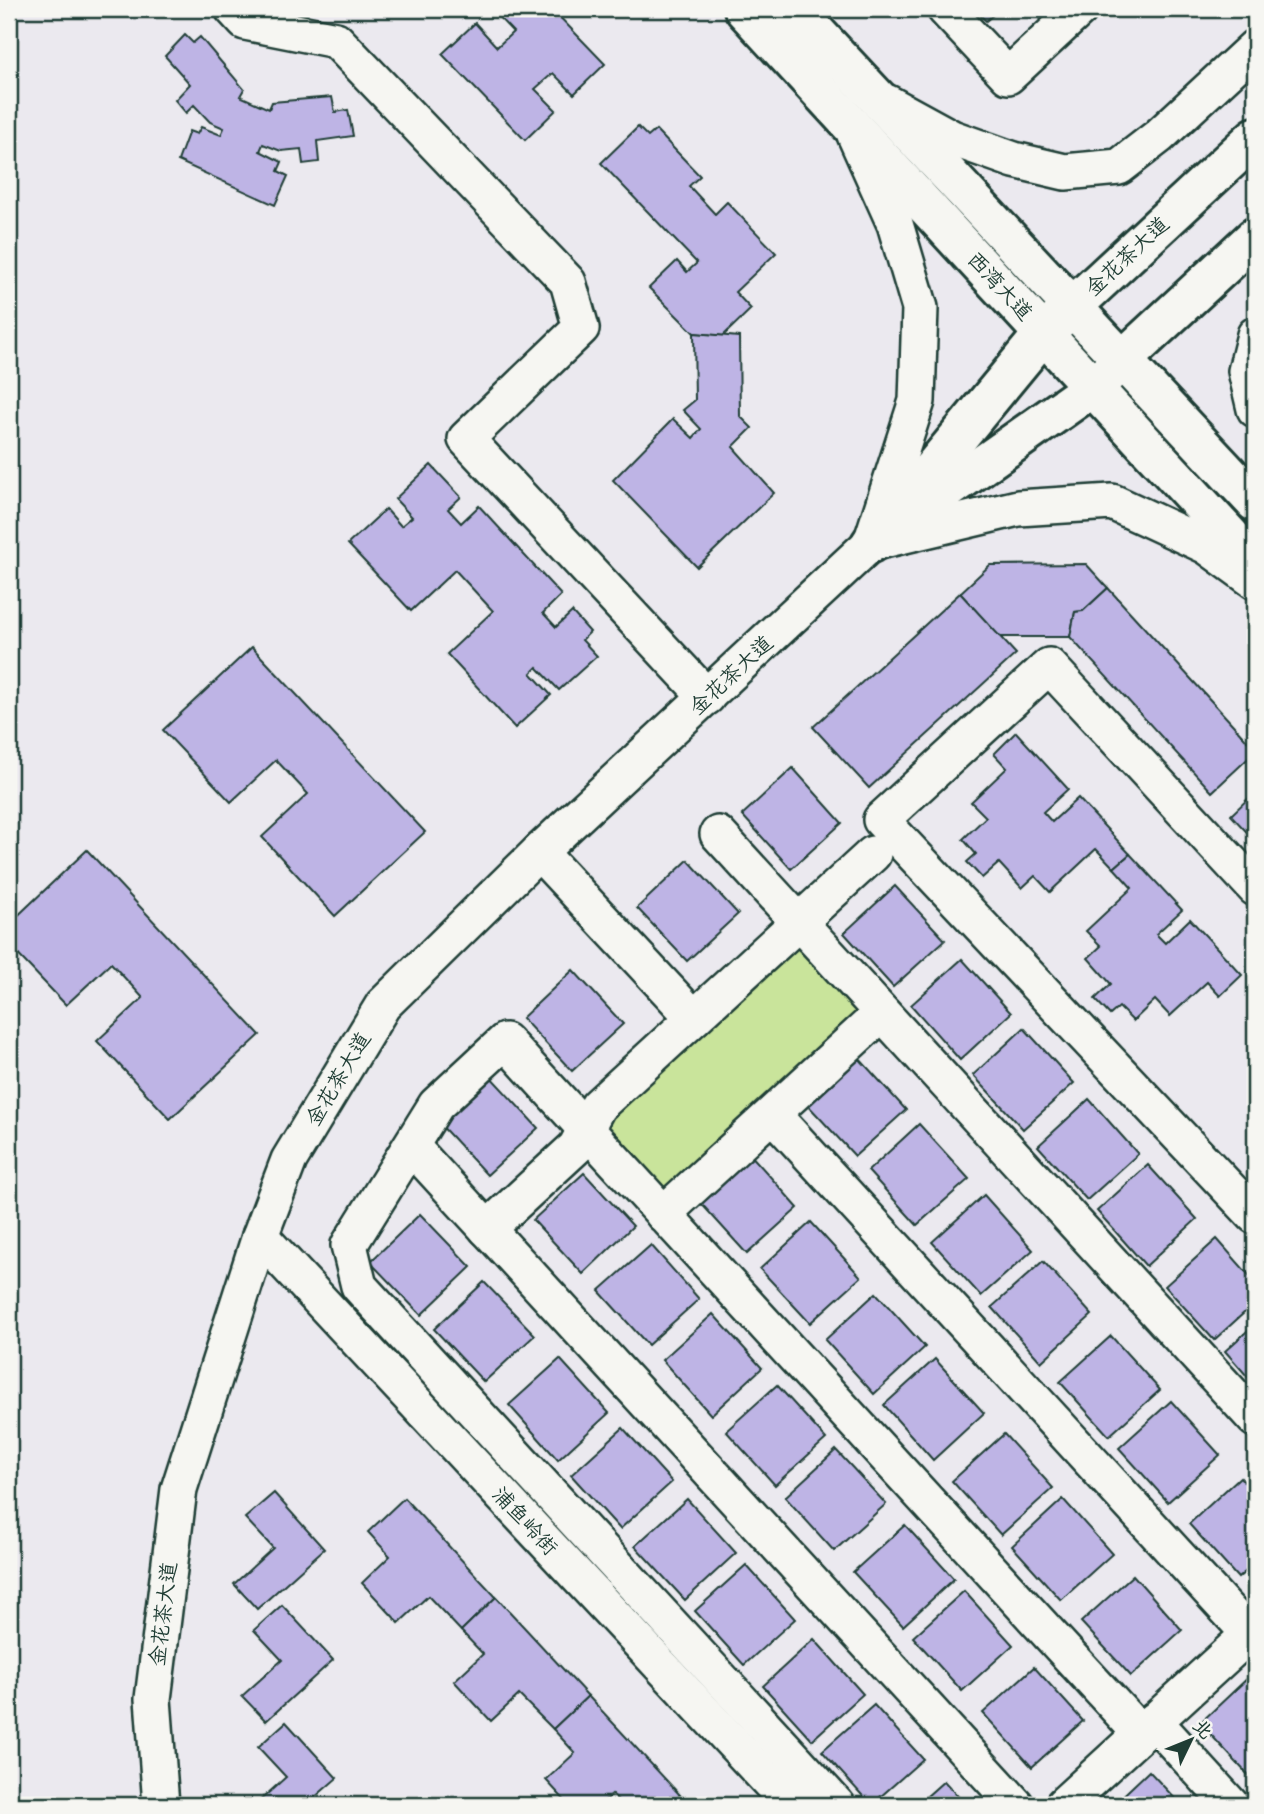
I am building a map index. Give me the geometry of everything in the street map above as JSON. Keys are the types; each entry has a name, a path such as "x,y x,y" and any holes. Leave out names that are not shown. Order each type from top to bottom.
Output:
{"main road":[{"name":"西湾大道","path":"744,9 863,110 1072,307 1255,502"},
{"name":"西湾大道","path":"794,9 863,110 1044,333 1255,563"},
{"name":"金花茶大道","path":"871,543 1044,333 1255,136"},
{"name":"金花茶大道","path":"871,543 1093,387 1255,237"}],"street":[{"path":"233,9 245,22 336,40 568,282 581,328 466,439 707,697"},
{"path":"946,9 1008,76 1080,9"},
{"path":"863,110 1014,160 1065,172 1119,167 1159,136 1255,47"},
{"path":"863,110 920,308 918,401 871,543"},
{"path":"1255,335 1246,371 1255,409"},
{"path":"871,543 1018,508 1112,502 1207,546 1255,581"},
{"name":"金花茶大道","path":"161,1805 153,1699 179,1489 260,1236 289,1160 383,1005 539,852 871,543"},
{"path":"1255,888 1049,666 881,820 1255,1216"},
{"path":"718,834 1255,1419"},
{"path":"539,852 694,1018"},
{"path":"487,1229 576,1147 598,1106 873,854"},
{"path":"663,1214 882,1013"},
{"path":"837,1805 359,1286 349,1245 436,1105 505,1041 663,1214 1148,1728 1231,1805"},
{"path":"773,1115 1253,1634 1063,1805"},
{"path":"412,1147 1016,1805"},
{"name":"浦鱼岭街","path":"260,1236 791,1805"}],"green space":[{"path":"801,941 865,1012 668,1192 604,1121"}],"building":[{"path":"491,9 552,9 605,64 574,94 553,73 535,89 556,110 525,140 442,54 475,23 497,47 513,32"},
{"path":"974,9 1000,9 986,21"},
{"path":"185,35 193,43 200,37 244,89 240,96 269,109 272,102 332,97 335,112 348,110 353,136 317,141 319,162 303,164 301,149 281,151 263,144 260,151 282,162 278,171 288,176 275,205 178,161 189,131 197,134 201,127 221,135 224,128 210,122 194,105 186,113 175,100 190,84 165,56"},
{"path":"638,127 648,137 656,130 700,176 689,186 715,214 727,202 776,253 735,292 751,309 723,336 694,333 649,288 677,261 687,272 697,263 601,163"},
{"path":"694,333 739,337 740,416 752,428 733,447 774,493 697,567 613,480 673,419 693,438 701,429 683,410 695,400"},
{"path":"431,465 461,497 448,509 461,523 479,506 561,595 543,613 556,627 572,612 590,632 582,640 597,656 559,690 537,667 531,673 551,695 515,728 447,654 493,611 455,570 411,611 348,544 386,509 401,526 412,517 395,499"},
{"path":"1086,564 1108,588 1083,611 1075,612 1070,637 999,637 960,593 990,565"},
{"path":"1108,588 1255,749 1255,752 1212,792 1070,637 1075,612 1083,611"},
{"path":"960,593 1016,654 869,788 813,727"},
{"path":"252,647 425,832 335,916 262,837 308,794 276,760 231,802 163,730"},
{"path":"1016,732 1068,789 1043,812 1052,822 1078,798 1130,854 1114,868 1096,849 1050,892 1035,876 1022,888 999,863 982,878 967,862 976,854 963,839 986,817 971,802 1007,768 994,754"},
{"path":"793,768 842,823 791,869 742,815"},
{"path":"1255,792 1255,841 1231,815"},
{"path":"87,850 260,1035 170,1119 97,1041 143,998 111,963 66,1005 9,945 9,924"},
{"path":"1130,854 1182,910 1156,934 1165,943 1190,919 1242,975 1220,996 1207,982 1170,1016 1155,1000 1133,1021 1119,1007 1110,1015 1095,999 1111,984 1088,958 1101,946 1086,931 1132,888 1114,868"},
{"path":"688,860 738,914 687,961 637,908"},
{"path":"895,886 945,940 893,987 844,933"},
{"path":"962,959 1011,1013 960,1060 911,1005"},
{"path":"573,970 623,1024 572,1071 522,1018"},
{"path":"1024,1028 1074,1083 1023,1129 973,1075"},
{"path":"857,1056 906,1110 855,1156 805,1102"},
{"path":"488,1074 538,1128 487,1175 437,1121"},
{"path":"1089,1099 1138,1154 1087,1200 1038,1146"},
{"path":"919,1124 969,1179 917,1225 868,1171"},
{"path":"749,1153 798,1208 747,1254 698,1200"},
{"path":"1148,1165 1197,1219 1146,1266 1097,1211"},
{"path":"584,1173 633,1226 583,1274 533,1220"},
{"path":"984,1195 1033,1250 981,1296 932,1242"},
{"path":"420,1214 471,1267 421,1315 370,1262"},
{"path":"811,1222 861,1277 810,1323 760,1269"},
{"path":"1217,1239 1255,1282 1255,1303 1214,1340 1165,1286"},
{"path":"651,1245 699,1299 648,1345 599,1291"},
{"path":"1043,1261 1092,1315 1041,1362 992,1307"},
{"path":"484,1282 535,1335 484,1382 434,1329"},
{"path":"876,1293 925,1347 874,1394 825,1340"},
{"path":"713,1314 762,1368 711,1415 662,1360"},
{"path":"1255,1324 1255,1385 1225,1351"},
{"path":"1111,1336 1160,1390 1109,1436 1060,1382"},
{"path":"560,1359 609,1413 558,1460 509,1405"},
{"path":"935,1359 984,1413 933,1460 884,1405"},
{"path":"777,1385 826,1439 775,1485 726,1431"},
{"path":"1171,1401 1220,1455 1168,1502 1119,1448"},
{"path":"623,1428 672,1482 620,1529 571,1475"},
{"path":"1004,1434 1053,1488 1001,1535 952,1481"},
{"path":"836,1450 886,1504 834,1551 785,1497"},
{"path":"1240,1477 1255,1494 1255,1563 1238,1578 1189,1524"},
{"path":"274,1493 324,1549 257,1609 234,1584 273,1548 245,1518"},
{"path":"404,1498 496,1597 461,1631 428,1596 399,1623 362,1583 390,1556 368,1532"},
{"path":"687,1499 736,1553 685,1600 635,1546"},
{"path":"1063,1499 1112,1554 1061,1600 1012,1546"},
{"path":"905,1525 954,1579 903,1626 853,1572"},
{"path":"746,1565 795,1619 744,1665 695,1611"},
{"path":"1133,1575 1182,1630 1131,1676 1081,1622"},
{"path":"964,1591 1013,1645 962,1691 913,1637"},
{"path":"496,1597 588,1696 553,1729 519,1695 491,1721 454,1681 483,1654 461,1631"},
{"path":"282,1605 333,1660 266,1721 242,1696 282,1660 254,1630"},
{"path":"814,1639 863,1694 812,1740 763,1686"},
{"path":"1034,1667 1083,1721 1032,1767 983,1713"},
{"path":"1250,1676 1255,1681 1255,1772 1250,1777 1200,1723"},
{"path":"588,1696 680,1795 669,1805 623,1805 612,1794 600,1805 569,1805 546,1780 575,1753 553,1729"},
{"path":"874,1705 923,1759 871,1805 822,1751"},
{"path":"286,1722 337,1778 306,1805 255,1805 286,1777 258,1747"},
{"path":"1149,1771 1181,1805 1113,1805"},
{"path":"944,1781 966,1805 917,1805"}]}
